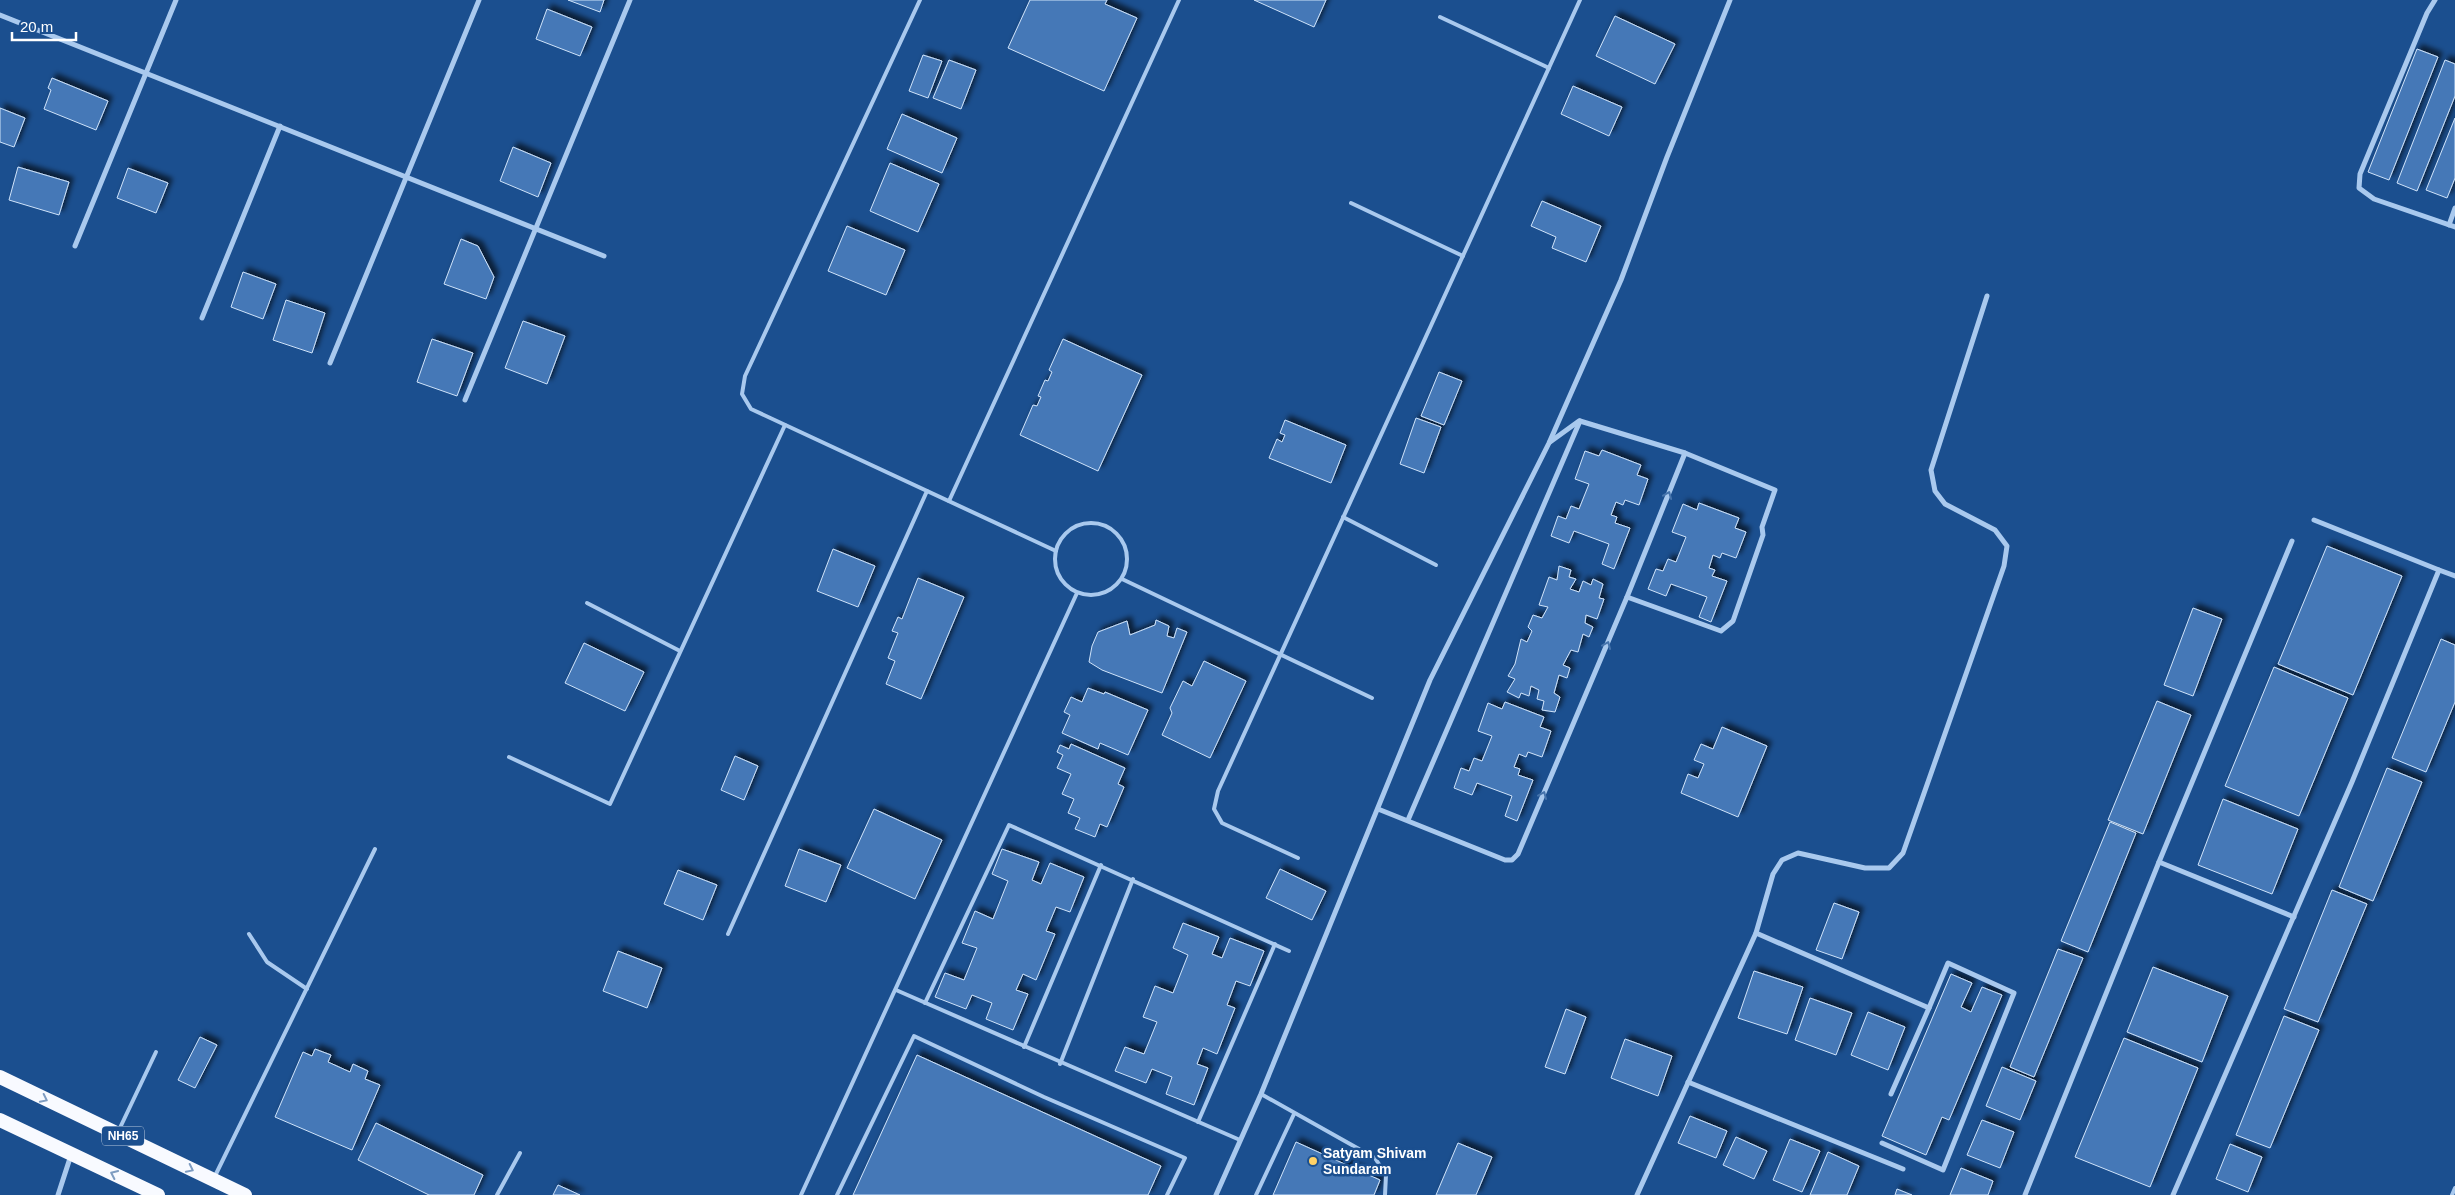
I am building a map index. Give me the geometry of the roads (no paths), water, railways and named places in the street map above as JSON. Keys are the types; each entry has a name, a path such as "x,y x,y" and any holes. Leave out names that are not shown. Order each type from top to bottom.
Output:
{"highway":[{"name":"NH65","path":"0,1077 245,1195"},
{"path":"0,1120 158,1195"}],"street":[{"path":"75,246 176,0"},
{"path":"330,363 479,0"},
{"path":"465,400 630,0"},
{"path":"1216,1195 1261,1094 1430,680 1549,443 1621,280 1667,157 1730,0"},
{"path":"2435,0 2427,13 2360,174 2359,188 2374,199 2455,227"},
{"path":"0,15 604,256"},
{"path":"202,318 280,126"},
{"path":"2449,225 2455,208"},
{"path":"1644,1195 1638,1194 1756,933 1773,874 1782,860 1798,853 1865,868 1889,868 1903,853 2004,566 2007,546 1995,530 1945,504 1934,491 1931,470 1987,296"},
{"path":"1549,443 1580,421"},
{"path":"1580,421 1685,454 1774,490 1762,527 1763,535 1733,621 1721,631 1628,597"},
{"path":"1408,820 1580,421"},
{"path":"1378,809 1505,860 1512,860 1518,854 1628,597 1685,454"},
{"path":"2314,520 2455,576"},
{"path":"2025,1195 2159,862 2292,541"},
{"path":"2173,1195 2352,782 2439,570"},
{"path":"2159,862 2294,917"},
{"path":"1756,933 1929,1008"},
{"path":"1882,1143 1942,1170 2014,993 1948,963 1891,1094"},
{"path":"1688,1082 1903,1169"},
{"path":"58,1195 72,1154"}],"lane":[{"path":"920,0 745,376 742,394 751,409 1056,551"},
{"path":"949,501 1179,0"},
{"path":"1298,858 1222,823 1214,809 1218,791 1580,0"},
{"path":"1440,17 1549,68"},
{"path":"1351,203 1463,256"},
{"path":"508,757 610,804 785,425"},
{"path":"728,934 927,491"},
{"path":"1343,518 1436,565"},
{"path":"1093,523 1105,526 1116,533 1125,549 1127,567 1122,579 1113,588 1102,594 1077,593 1067,586 1059,576 1055,564 1056,551 1061,540 1069,530 1080,525 1093,523"},
{"path":"1122,579 1372,698"},
{"path":"801,1195 1077,593"},
{"path":"587,604 680,651"},
{"path":"925,1003 1009,825 1133,879 1289,951"},
{"path":"213,1180 375,849"},
{"path":"1024,1047 1101,865"},
{"path":"1060,1064 1133,879"},
{"path":"249,934 267,962 307,989"},
{"path":"1198,1122 1275,944"},
{"path":"896,990 1060,1064 1240,1140"},
{"path":"837,1195 914,1036 1044,1097 1185,1158 1167,1195"},
{"path":"117,1134 156,1052"},
{"path":"1261,1094 1375,1158 1386,1175 1385,1195"},
{"path":"1256,1195 1294,1114"},
{"path":"497,1195 520,1153"},
{"path":"2452,1195 2455,1188"}],"place":[{"name":"Satyam Shivam Sundaram","path":"1313,1161"}]}
